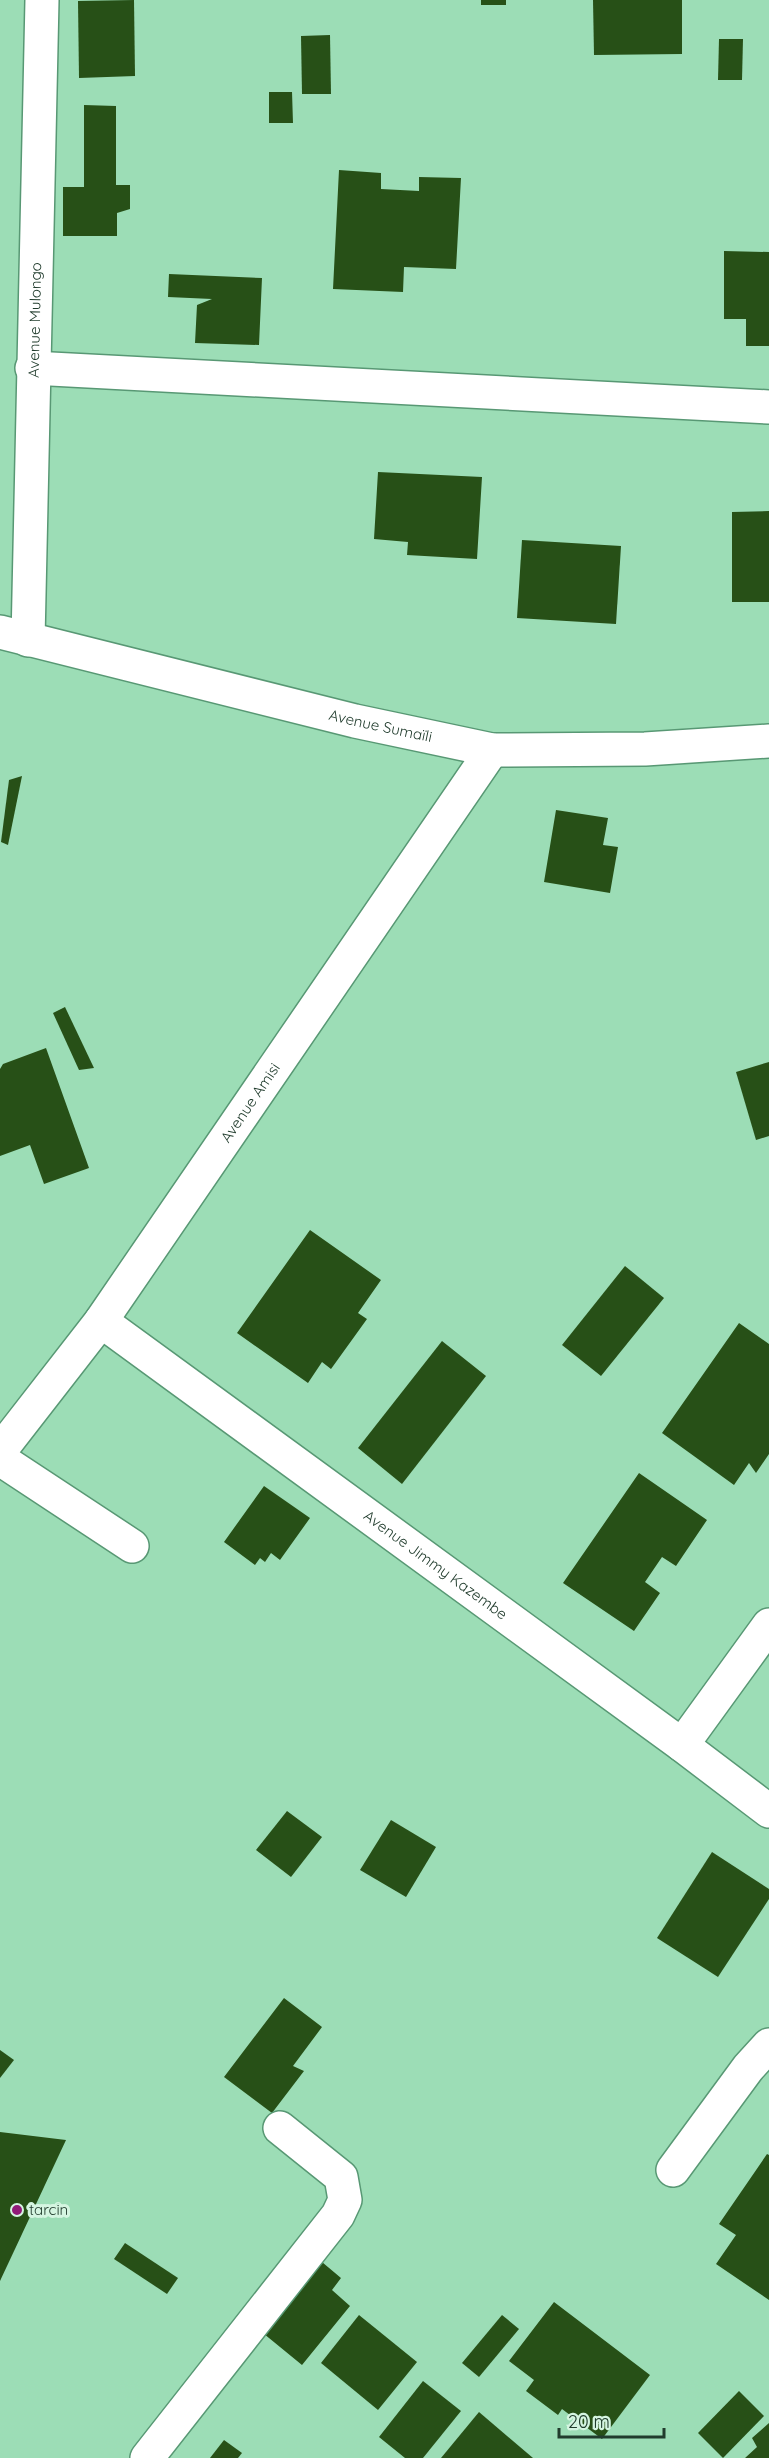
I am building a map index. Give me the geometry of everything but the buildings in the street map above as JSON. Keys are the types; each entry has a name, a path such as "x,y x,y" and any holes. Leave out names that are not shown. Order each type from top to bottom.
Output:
{"street":[{"name":"Avenue Mulongo","path":"14,636 32,368 42,0"},
{"path":"32,368 272,383 588,396 769,407"},
{"name":"Avenue Sumaïli","path":"14,636 375,725 492,750 645,749 769,741"},
{"name":"Avenue Amisi","path":"0,1451 101,1321 492,750"},
{"name":"Avenue Jimmy Kazembe","path":"101,1321 682,1744 769,1811"},
{"path":"0,1460 132,1546"},
{"path":"682,1744 769,1625"},
{"path":"673,2170 748,2068 769,2045"},
{"path":"147,2458 338,2215 345,2200 341,2177 280,2128"}],"place":[{"name":"tarcin","path":"17,2210"}]}
